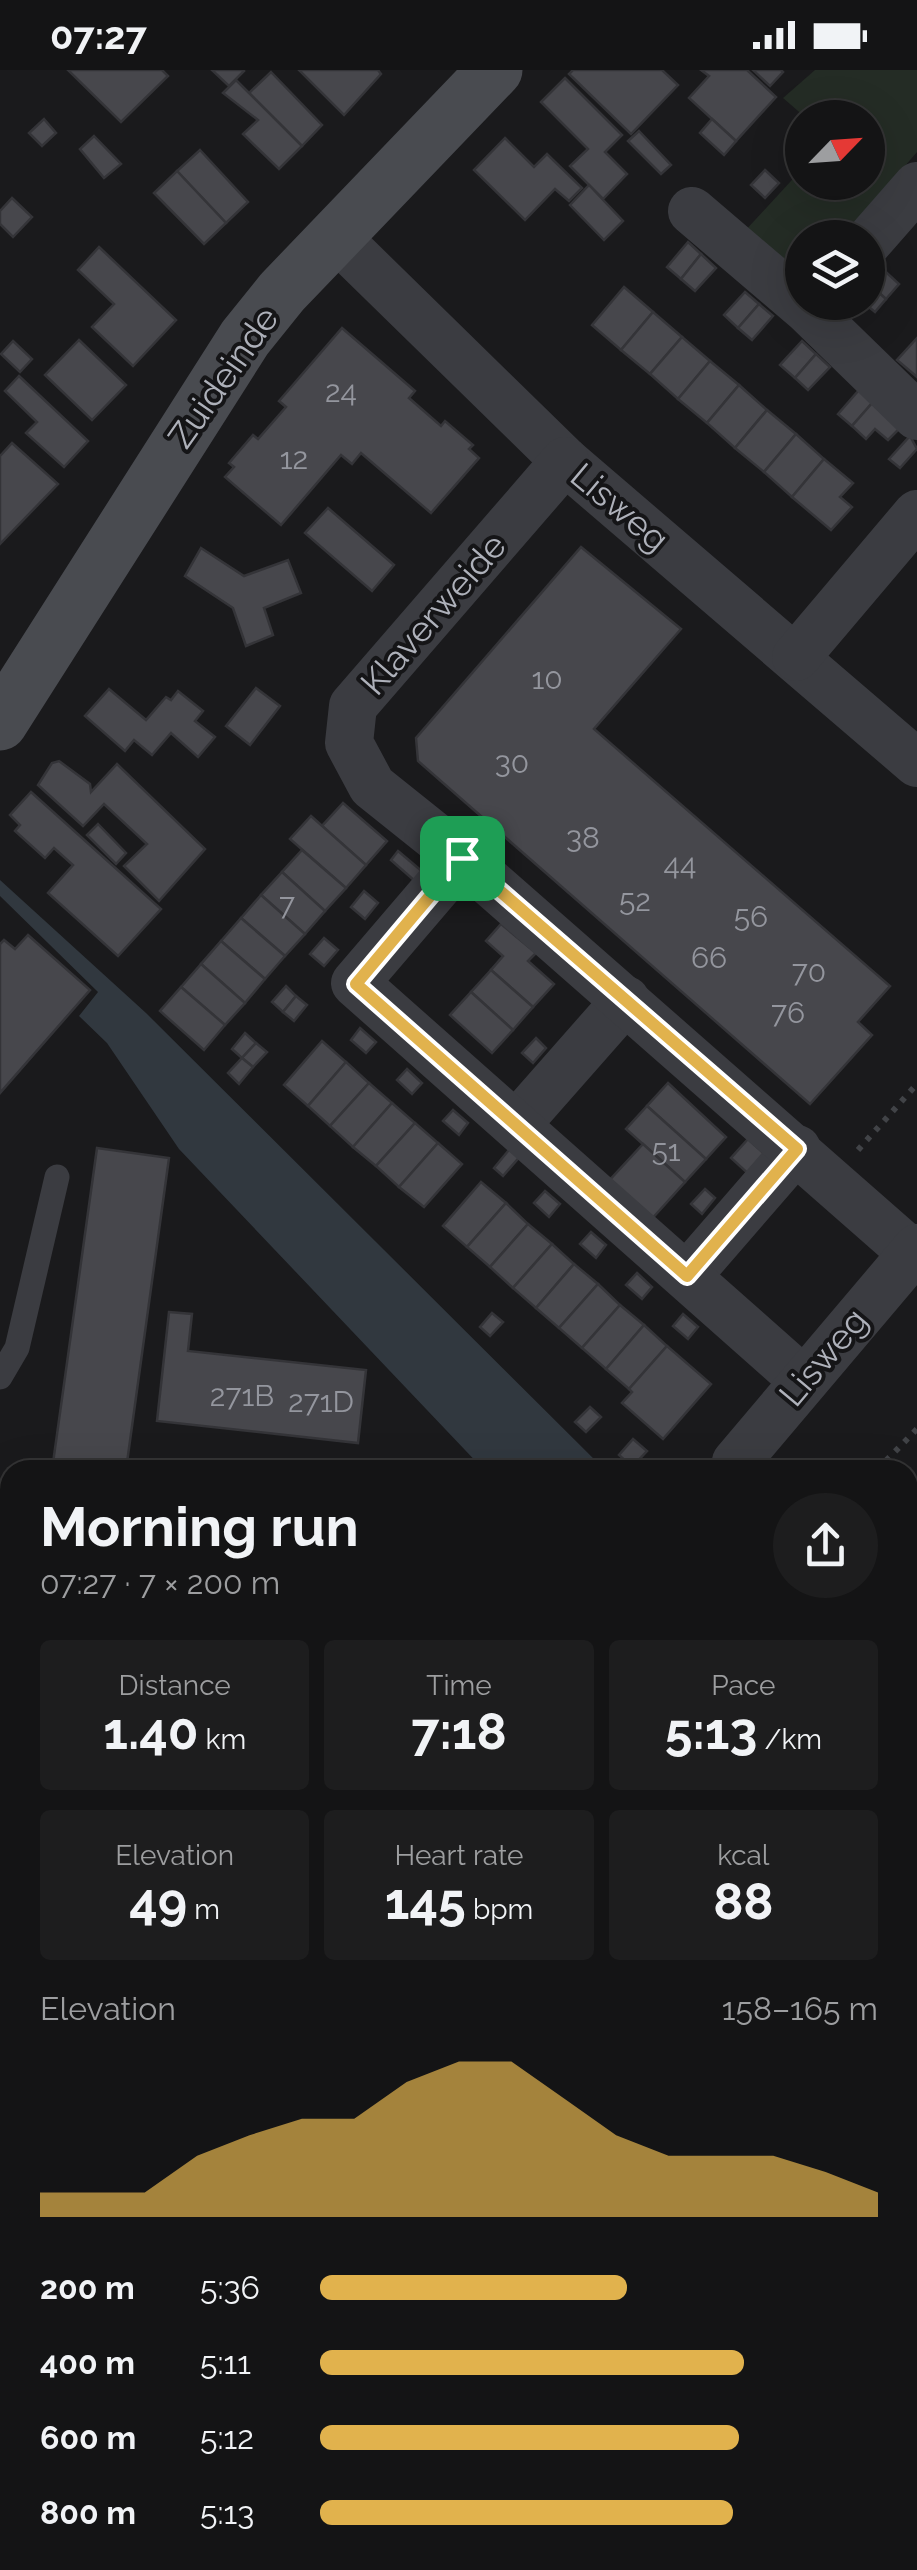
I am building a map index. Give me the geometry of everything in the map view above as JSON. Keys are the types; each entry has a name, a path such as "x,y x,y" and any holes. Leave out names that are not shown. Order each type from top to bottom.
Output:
{"street":[{"name":"Zuideinde","path":"0,723 245,338 282,292 495,70"},
{"path":"885,223 917,186"},
{"path":"692,211 785,285"},
{"name":"Lisweg","path":"336,237 565,461 917,763"},
{"path":"824,320 917,416"},
{"name":"Klaverweide","path":"565,461 354,706 349,743 372,786 462,858 915,1251"},
{"path":"796,657 917,514"},
{"path":"462,858 356,984 802,1380"},
{"path":"516,1125 626,1000"},
{"path":"687,1276 815,1164"},
{"name":"Lisweg","path":"738,1460 915,1251"}],"lane":[{"path":"0,1377 18,1348 57,1177"}],"path":[{"path":"815,1164 917,1084"},
{"path":"887,1460 917,1428"}],"shaded area":[{"path":"815,70 917,70 917,152 885,189 885,100 783,98"},
{"path":"785,187 785,200 876,200 859,220 785,220 785,269 743,233"},
{"path":"0,880 146,1013 595,1460 474,1460 179,1149 107,1043 79,1016 98,992 0,896"}],"building":[{"path":"68,70 162,70 168,76 121,122"},
{"path":"212,70 243,70 244,71 229,86"},
{"path":"299,70 378,70 381,74 344,115"},
{"path":"573,70 662,70 678,85 631,134 569,74"},
{"path":"701,70 747,70 776,97 736,141 689,98 709,76"},
{"path":"753,70 781,70 783,72 770,86"},
{"path":"271,72 322,125 302,146 249,93"},
{"path":"565,78 622,135 605,152 627,174 603,199 570,166 588,149 541,102"},
{"path":"236,80 302,146 279,169 243,134 258,120 223,93"},
{"path":"44,119 56,133 42,146 29,133"},
{"path":"712,119 736,141 724,155 700,133"},
{"path":"639,131 671,165 661,174 628,141"},
{"path":"94,136 121,164 104,178 80,149"},
{"path":"505,138 534,167 547,154 582,188 569,201 555,189 525,220 474,170"},
{"path":"200,150 248,202 226,223 177,171"},
{"path":"765,170 779,183 765,198 751,185"},
{"path":"177,171 226,223 204,244 154,193"},
{"path":"589,185 623,221 604,240 570,205"},
{"path":"12,198 32,217 13,237 0,224 0,211"},
{"path":"688,242 701,254 681,279 667,267"},
{"path":"99,247 176,320 133,366 92,327 114,304 78,270"},
{"path":"701,254 716,268 695,291 681,279"},
{"path":"885,271 899,284 885,298"},
{"path":"624,287 653,312 621,350 592,325"},
{"path":"745,292 759,304 738,328 724,315"},
{"path":"759,304 773,316 752,340 738,328"},
{"path":"653,312 682,337 650,374 621,350"},
{"path":"342,328 415,391 409,398 441,426 445,421 473,445 469,449 479,458 431,513 361,453 352,464 341,455 281,525 225,477 234,467 229,463 253,435 258,439 286,407 279,401"},
{"path":"682,337 710,361 678,399 650,374"},
{"path":"917,338 917,377 897,360"},
{"path":"79,340 126,385 92,420 45,375"},
{"path":"13,341 32,359 20,372 1,354"},
{"path":"802,341 816,354 795,378 780,365"},
{"path":"816,354 830,367 808,390 795,378"},
{"path":"710,361 739,385 707,423 678,399"},
{"path":"19,376 88,441 64,467 26,433 37,422 5,391"},
{"path":"739,385 767,410 735,448 707,423"},
{"path":"859,390 873,402 852,426 838,414"},
{"path":"873,402 901,427 888,440 875,429 866,439 852,426"},
{"path":"767,410 796,434 764,472 735,448"},
{"path":"796,434 824,459 792,497 764,472"},
{"path":"910,436 917,449 900,468 889,459"},
{"path":"12,443 58,484 0,544 0,456"},
{"path":"824,459 853,483 840,497 852,507 831,530 792,497"},
{"path":"328,508 394,565 372,591 305,533"},
{"path":"581,547 681,629 594,729 890,986 858,1022 872,1035 810,1104 418,761 416,738"},
{"path":"201,548 244,576 288,560 301,593 264,608 273,635 246,646 233,608 185,576"},
{"path":"256,688 280,706 250,745 226,726"},
{"path":"109,689 146,720 166,697 171,700 178,691 203,711 195,721 215,737 198,757 171,733 152,755 134,740 125,751 85,716"},
{"path":"59,761 90,784 91,792 117,764 205,849 159,901 124,866 147,844 104,804 83,826 38,785 52,763"},
{"path":"31,792 161,909 118,956 48,893 73,865 54,848 45,858 15,831 20,825 10,815"},
{"path":"343,803 387,841 366,865 322,826"},
{"path":"311,816 366,865 346,888 290,839"},
{"path":"98,824 126,853 116,864 87,835"},
{"path":"302,850 346,888 325,911 282,872"},
{"path":"398,851 424,873 416,882 391,860"},
{"path":"282,872 325,911 305,934 261,895"},
{"path":"364,891 378,903 365,919 351,907"},
{"path":"261,895 305,934 285,956 241,918"},
{"path":"241,918 285,956 265,979 221,941"},
{"path":"501,924 536,953 528,961 554,984 533,1007 491,970 503,956 486,941"},
{"path":"28,935 90,990 0,1093 0,944 4,940 15,949"},
{"path":"324,938 338,950 324,966 310,954"},
{"path":"221,941 265,979 245,1003 201,964"},
{"path":"201,964 245,1003 225,1025 181,987"},
{"path":"491,970 533,1007 513,1030 471,992"},
{"path":"286,986 296,996 283,1012 272,1002"},
{"path":"181,987 225,1025 204,1050 160,1011"},
{"path":"471,992 513,1030 492,1053 450,1015"},
{"path":"296,996 307,1005 294,1021 283,1012"},
{"path":"360,1028 376,1042 366,1053 351,1040"},
{"path":"245,1033 256,1043 242,1058 232,1049"},
{"path":"536,1038 546,1048 533,1063 522,1053"},
{"path":"322,1041 346,1062 308,1106 284,1085"},
{"path":"256,1043 267,1052 253,1067 242,1058"},
{"path":"242,1058 253,1067 239,1084 228,1073"},
{"path":"346,1062 369,1083 330,1126 308,1106"},
{"path":"407,1069 422,1083 412,1094 397,1080"},
{"path":"369,1083 392,1103 353,1147 330,1126"},
{"path":"668,1083 726,1137 706,1159 647,1106"},
{"path":"392,1103 415,1123 376,1166 353,1147"},
{"path":"647,1106 706,1159 685,1182 626,1129"},
{"path":"453,1110 468,1123 459,1135 443,1121"},
{"path":"415,1123 438,1143 399,1187 376,1166"},
{"path":"748,1139 769,1158 753,1178 731,1158"},
{"path":"438,1143 462,1164 424,1207 399,1187"},
{"path":"643,1144 685,1182 649,1222 606,1184"},
{"path":"513,1145 523,1153 503,1176 494,1168"},
{"path":"97,1148 169,1158 127,1460 53,1460"},
{"path":"481,1182 506,1203 467,1247 443,1226"},
{"path":"705,1189 715,1198 702,1214 691,1204"},
{"path":"545,1191 560,1204 549,1217 534,1203"},
{"path":"506,1203 528,1224 490,1267 467,1247"},
{"path":"528,1224 552,1244 513,1288 490,1267"},
{"path":"591,1232 606,1245 596,1258 580,1244"},
{"path":"552,1244 574,1264 536,1308 513,1288"},
{"path":"574,1264 598,1284 559,1328 536,1308"},
{"path":"637,1273 652,1287 642,1299 626,1285"},
{"path":"598,1284 620,1305 582,1348 559,1328"},
{"path":"620,1305 644,1325 606,1369 582,1348"},
{"path":"169,1312 192,1314 188,1351 366,1370 358,1443 157,1421"},
{"path":"492,1313 503,1322 490,1336 480,1327"},
{"path":"683,1314 698,1327 688,1339 673,1326"},
{"path":"644,1325 667,1346 629,1389 606,1369"},
{"path":"667,1346 711,1384 663,1439 622,1403 632,1392 629,1389"},
{"path":"590,1407 601,1417 586,1432 575,1422"},
{"path":"633,1439 647,1451 639,1460 624,1460 619,1455"}],"route":[{"path":"462,858 797,1149 687,1276 356,984 462,858"}]}
